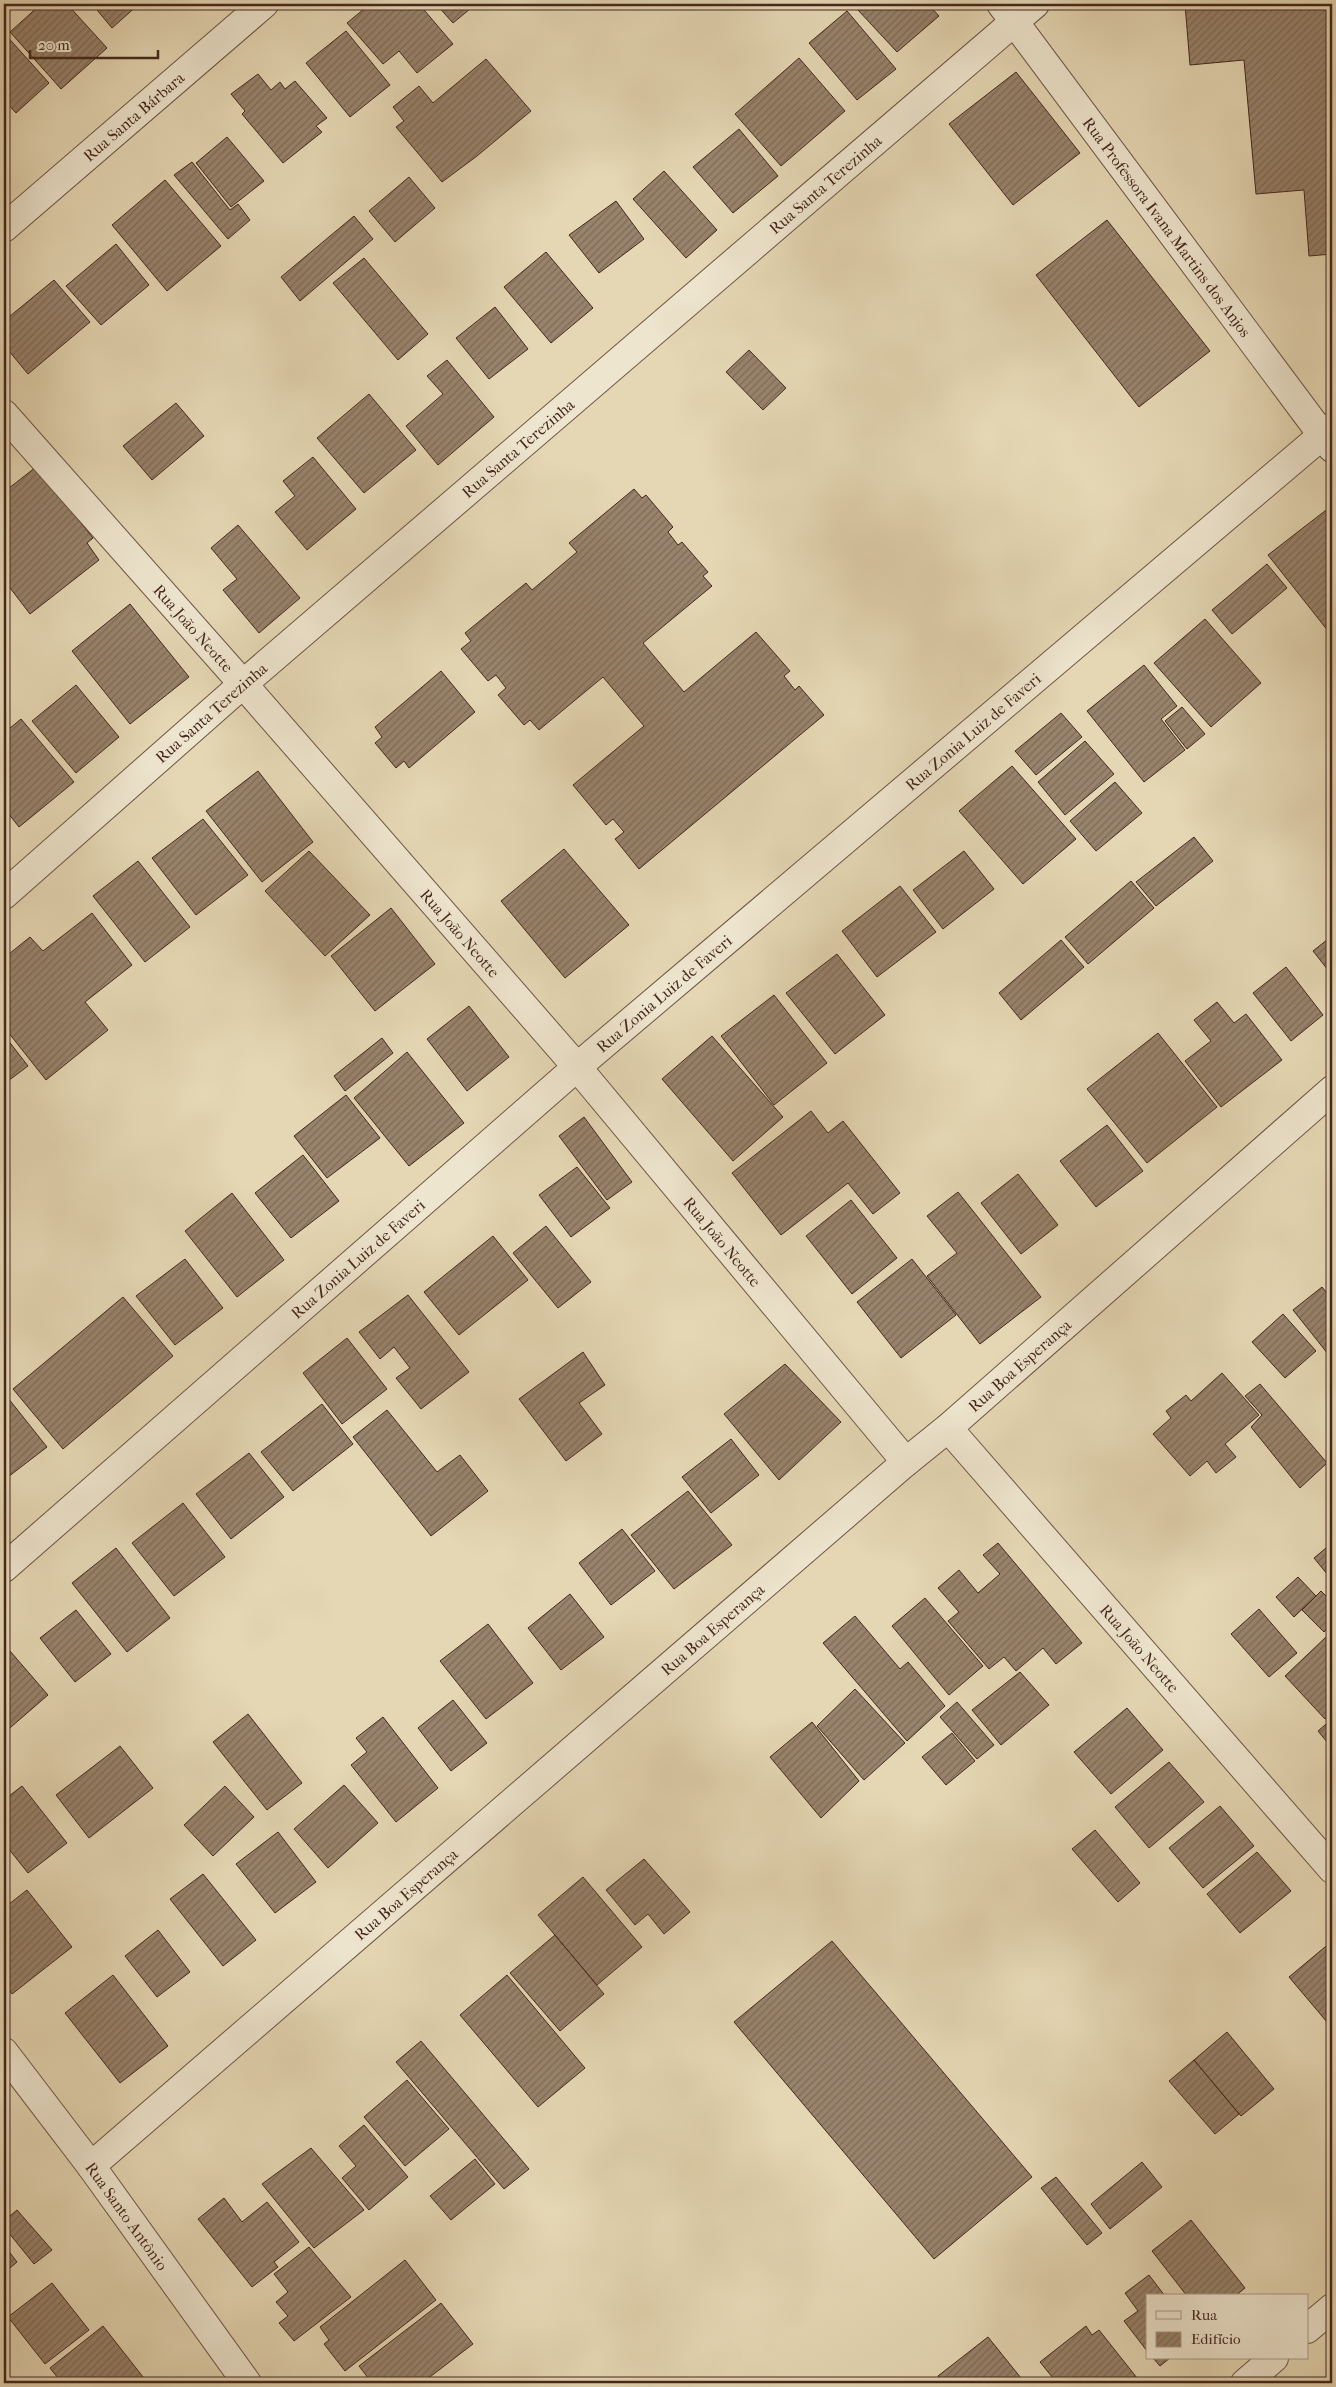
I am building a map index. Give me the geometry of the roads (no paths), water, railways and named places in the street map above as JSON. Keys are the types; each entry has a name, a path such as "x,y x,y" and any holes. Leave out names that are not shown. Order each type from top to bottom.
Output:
{"street":[{"name":"Rua Santa Bárbara","path":"4,228 264,4"},
{"name":"Rua Professora Ivana Martins dos Anjos","path":"1017,9 1329,437"},
{"name":"Rua Santa Terezinha","path":"4,895 1017,9"},
{"name":"Rua João Neotte","path":"4,414 244,684 577,1067 906,1462"},
{"name":"Rua Zonia Luiz de Faveri","path":"4,1568 577,1067 1329,437"},
{"name":"Rua Boa Esperança","path":"91,2166 906,1462 948,1428 1332,1090"},
{"name":"Rua João Neotte","path":"948,1428 1332,1869"},
{"name":"Rua Santo Antônio","path":"4,2052 91,2166 247,2383"},
{"path":"1308,2328 1332,2308"},
{"path":"1245,2383 1272,2360"}]}
